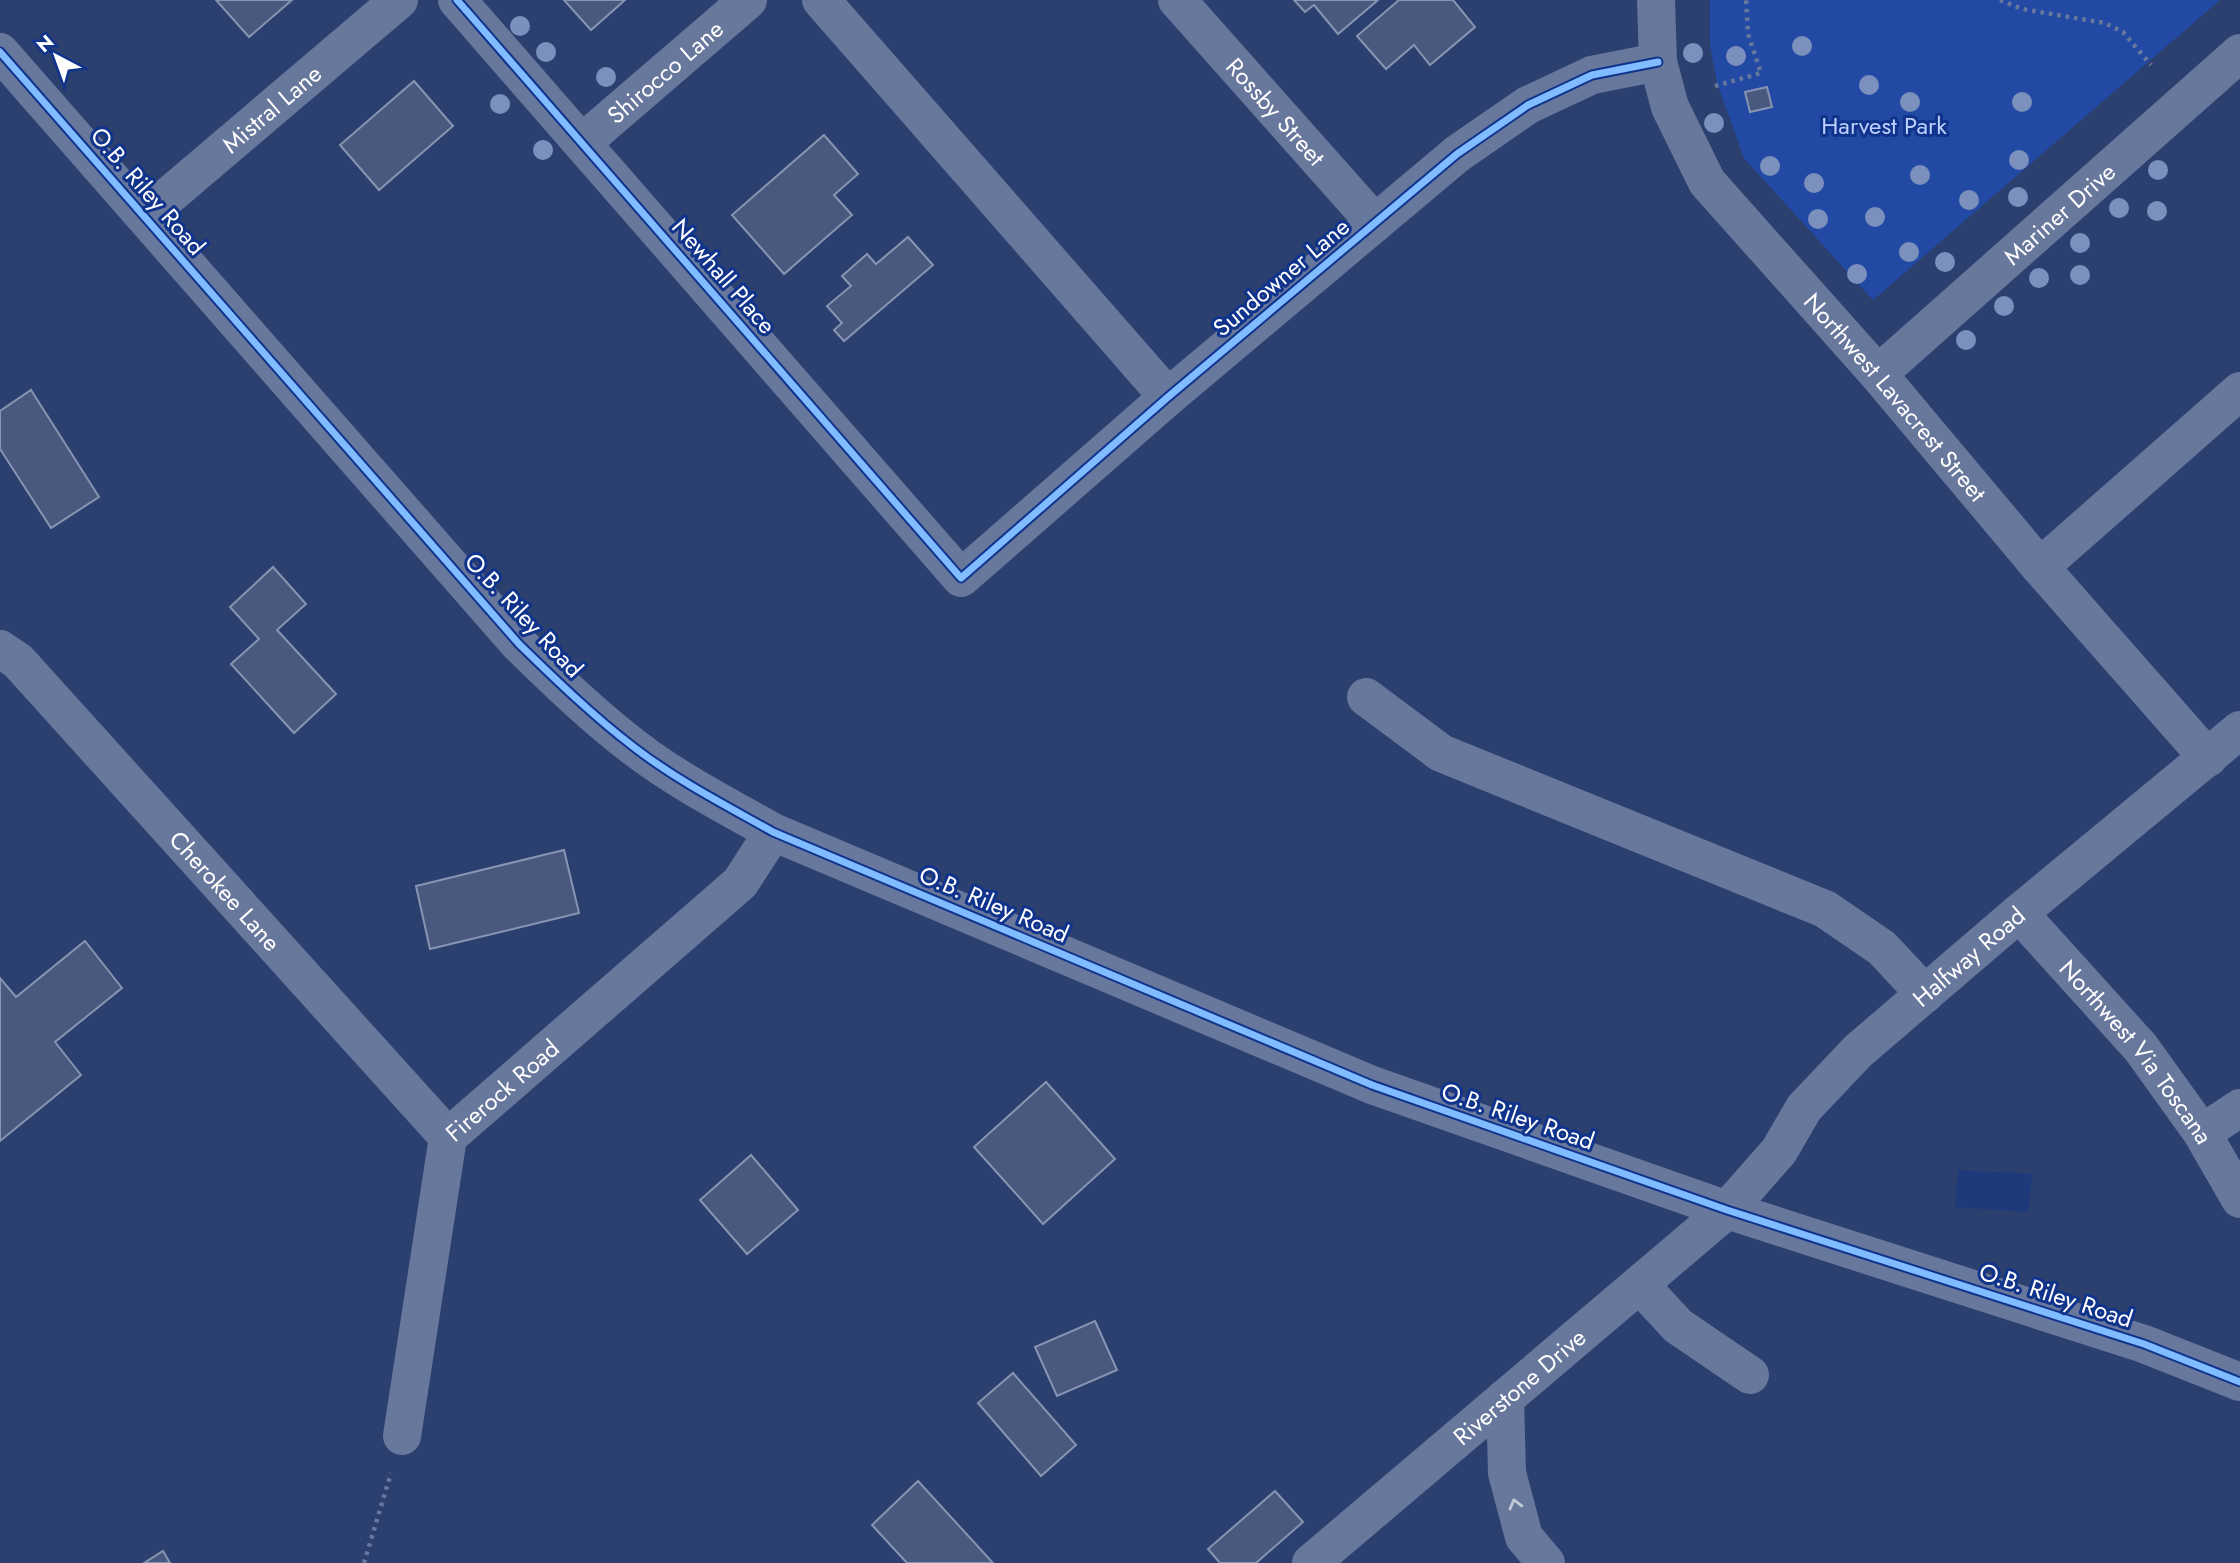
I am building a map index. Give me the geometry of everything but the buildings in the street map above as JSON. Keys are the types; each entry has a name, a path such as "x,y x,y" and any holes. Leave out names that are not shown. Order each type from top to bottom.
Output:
{"street":[{"name":"Mistral Lane","path":"145,216 399,0"},
{"name":"Newhall Place","path":"457,0 961,578"},
{"name":"Shirocco Lane","path":"583,142 748,0"},
{"path":"821,0 1168,397"},
{"name":"Rossby Street","path":"1177,0 1376,223"},
{"name":"Northwest Lavacrest Street","path":"1656,0 1658,62 1670,107 1707,182 1878,374 2040,567 2208,758"},
{"name":"O.B. Riley Road","path":"0,52 519,644 579,702 636,749 702,792 774,832 1372,1085 1727,1210 2144,1344 2240,1382"},
{"name":"Mariner Drive","path":"1878,374 2240,53"},
{"name":"Sundowner Lane","path":"961,578 1168,397 1457,154 1528,105 1592,75 1658,62"},
{"path":"2040,567 2240,391"},
{"name":"Cherokee Lane","path":"0,649 18,661 448,1137"},
{"path":"1366,697 1441,753 1825,909 1882,948 1925,994"},
{"name":"Halfway Road","path":"1727,1210 1779,1151 1804,1108 1858,1051 2240,730"},
{"name":"Firerock Road","path":"402,1436 448,1137 740,883 774,832"},
{"name":"Northwest Via Toscana","path":"2019,913 2141,1048 2202,1133 2240,1199"},
{"path":"2202,1133 2240,1108"},
{"name":"Riverstone Drive","path":"1311,1563 1727,1210"},
{"path":"1640,1284 1678,1326 1750,1375"},
{"path":"1505,1398 1507,1473 1524,1537 1546,1563"}],"path":[{"path":"1715,86 1761,73 1748,34 1746,0"},
{"path":"2000,0 2022,9 2105,23 2123,32 2151,65"},
{"path":"363,1563 402,1436"}],"green space":[{"name":"Harvest Park","path":"1710,0 2220,0 1873,300 1744,158 1717,83 1710,45"}],"shaded area":[{"path":"1958,1170 2032,1174 2029,1212 1955,1207"}],"cycle path":[{"path":"457,0 961,578 1168,397 1457,154 1528,105 1592,75 1658,62"},
{"path":"0,52 519,644 619,736 703,793 773,832 1372,1085 1727,1210 2144,1344 2240,1382"}]}
